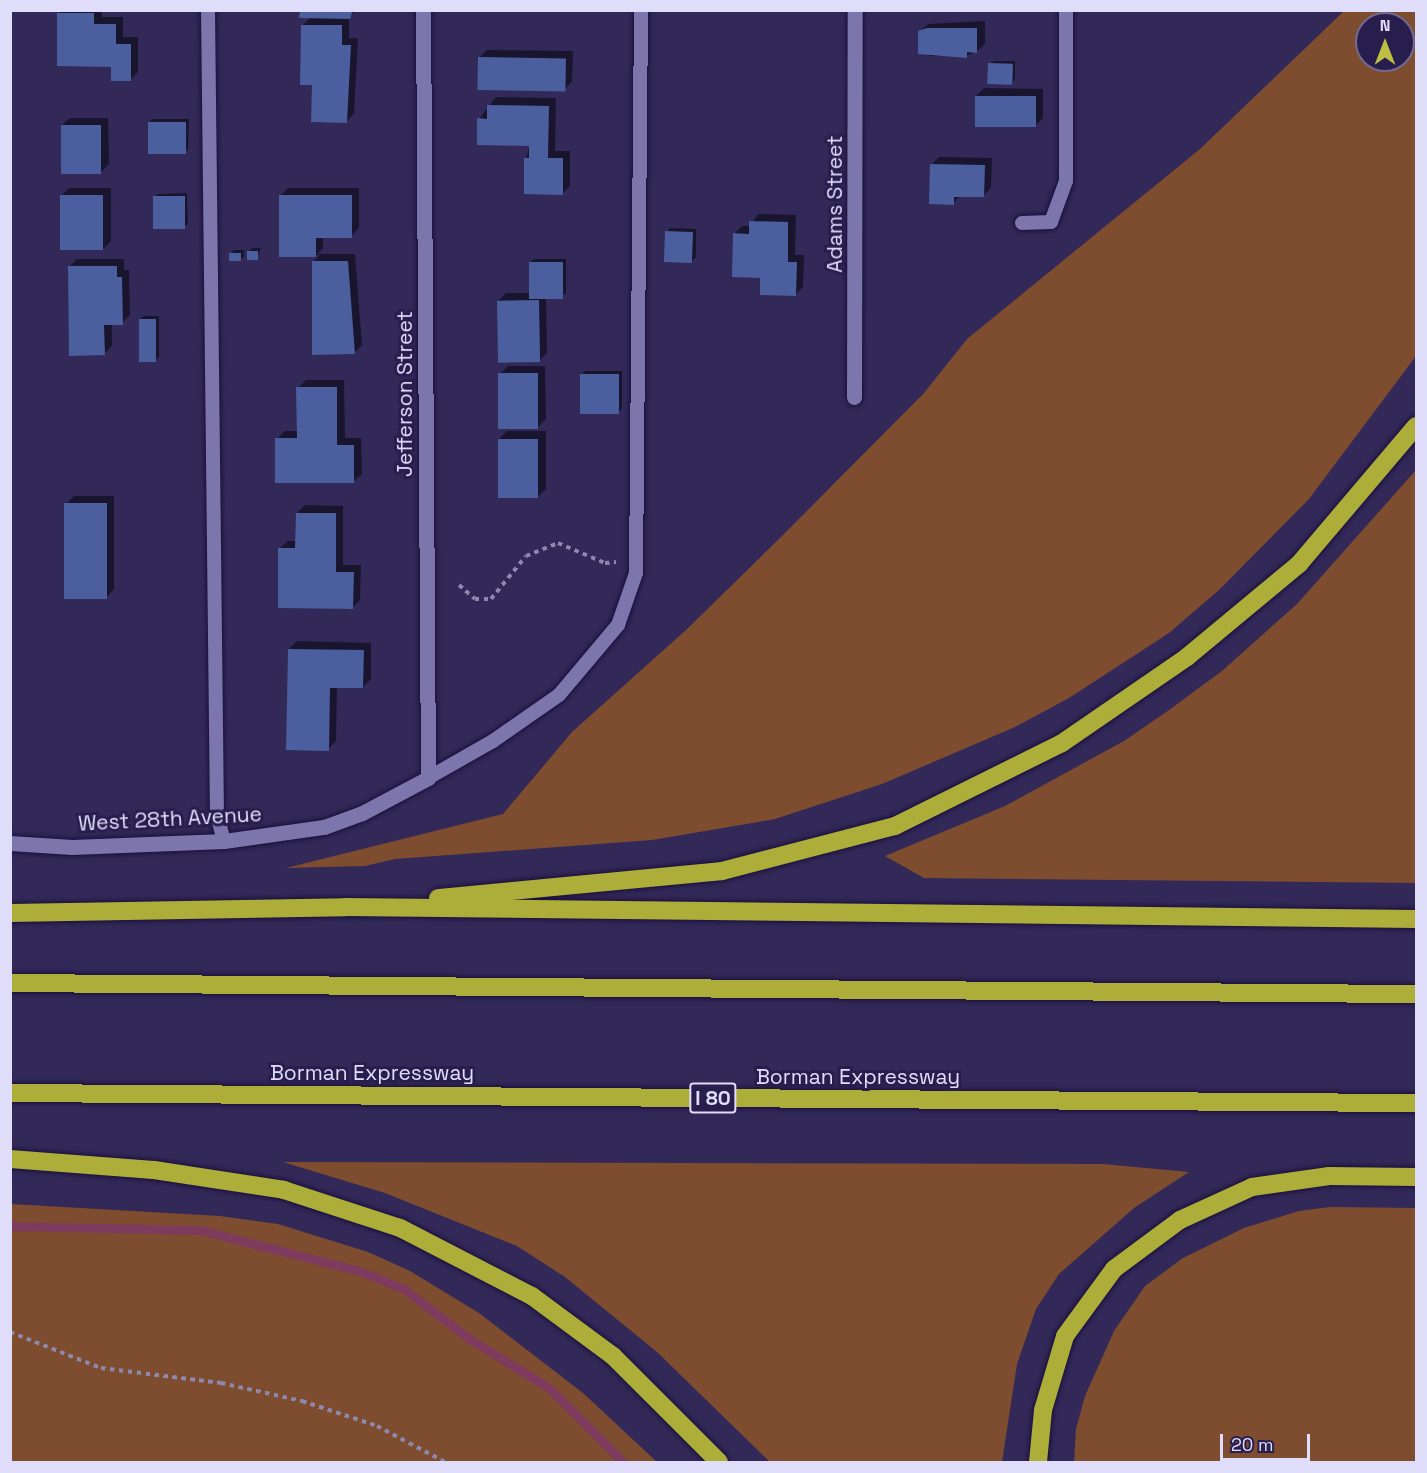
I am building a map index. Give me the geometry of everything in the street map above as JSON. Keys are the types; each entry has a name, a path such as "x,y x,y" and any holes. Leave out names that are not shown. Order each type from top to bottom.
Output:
{"highway":[{"path":"345,907 722,871 895,826 1062,743 1187,657 1299,564 1416,426"},
{"path":"10,913 345,907 1416,919"},
{"path":"10,983 1416,993"},
{"name":"Borman Expressway","path":"10,1093 1416,1103"},
{"path":"10,1159 154,1170 284,1190 400,1228 532,1296 613,1356 719,1462"},
{"path":"1038,1462 1044,1410 1065,1336 1114,1269 1180,1220 1252,1187 1329,1176 1416,1177"}],"street":[{"name":"Jefferson Street","path":"423,10 428,778"},
{"name":"Adams Street","path":"854,396 855,10"},
{"name":"West 28th Avenue","path":"10,843 72,847 224,841 324,827 362,813 428,778"}],"lane":[{"path":"208,10 217,815 224,841"},
{"path":"428,778 494,741 559,695 582,671 618,625 636,573 639,545 640,10"},
{"path":"1022,223 1051,222 1066,180 1066,10"}],"path":[{"path":"459,585 484,602 498,592 526,556 548,544 572,546 605,563 624,557 627,546 639,545"},
{"path":"10,1332 101,1368 221,1383 302,1401 376,1426 445,1462"}],"shaded area":[{"path":"1345,10 1416,11 1416,356 1309,499 1219,590 1169,633 1069,698 1015,727 882,784 775,819 652,840 395,859 365,866 286,868 503,814 572,732 686,630 782,536 924,393 967,339 1200,149"},
{"path":"1416,470 1416,883 924,878 885,856 1005,806 1124,741 1169,710 1222,671 1297,604"},
{"path":"283,1162 1103,1164 1189,1172 1134,1208 1059,1274 1036,1309 1017,1364 1002,1462 770,1462 657,1352 565,1277 517,1246 385,1193"},
{"path":"11,1204 220,1216 278,1224 368,1252 410,1271 479,1313 583,1393 657,1462 11,1462"},
{"path":"1330,1207 1416,1208 1416,1462 1074,1462 1076,1429 1085,1396 1114,1331 1145,1286 1183,1258 1244,1228 1299,1211"}],"building":[{"path":"300,10 352,10 352,13 350,19 299,18"},
{"path":"57,13 94,13 94,24 116,24 116,44 131,44 131,81 111,81 111,67 57,66"},
{"path":"301,25 342,25 342,45 351,45 347,123 311,122 312,85 300,85"},
{"path":"927,28 977,28 977,53 967,52 967,58 918,54 918,31"},
{"path":"478,57 566,59 565,92 477,90"},
{"path":"988,63 1013,64 1012,85 987,84"},
{"path":"975,96 1036,96 1036,127 975,127"},
{"path":"487,105 549,106 548,158 563,158 563,195 524,194 524,158 529,158 529,146 477,145 477,118 487,119"},
{"path":"148,122 186,122 186,154 148,154"},
{"path":"61,125 101,125 101,174 61,174"},
{"path":"930,164 985,165 984,197 954,197 954,205 929,204"},
{"path":"60,195 103,195 103,250 60,250"},
{"path":"279,195 352,195 352,238 316,238 316,257 279,257"},
{"path":"153,196 185,196 185,229 153,229"},
{"path":"749,221 788,222 788,262 797,262 796,296 760,295 760,278 732,277 733,233 749,234"},
{"path":"665,231 693,232 692,263 664,262"},
{"path":"247,251 258,251 258,260 247,260"},
{"path":"229,253 241,253 241,261 229,261"},
{"path":"312,261 348,261 355,354 312,355"},
{"path":"529,262 563,262 563,299 529,299"},
{"path":"68,266 117,266 117,277 122,277 123,325 104,325 105,355 69,356"},
{"path":"539,300 540,362 498,363 497,301"},
{"path":"139,319 156,319 156,362 139,362"},
{"path":"498,373 538,373 538,429 498,429"},
{"path":"580,374 619,374 619,414 580,414"},
{"path":"296,387 337,387 337,445 354,445 354,483 275,483 275,438 297,438"},
{"path":"498,439 538,439 538,498 498,498"},
{"path":"64,503 107,503 107,599 64,599"},
{"path":"296,513 336,513 336,572 354,572 353,609 278,608 278,548 295,548"},
{"path":"288,649 364,650 363,688 330,688 329,751 286,750"}],"waterway":[{"path":"10,1226 200,1230 360,1271 404,1289 468,1338 549,1388 623,1462"}]}
